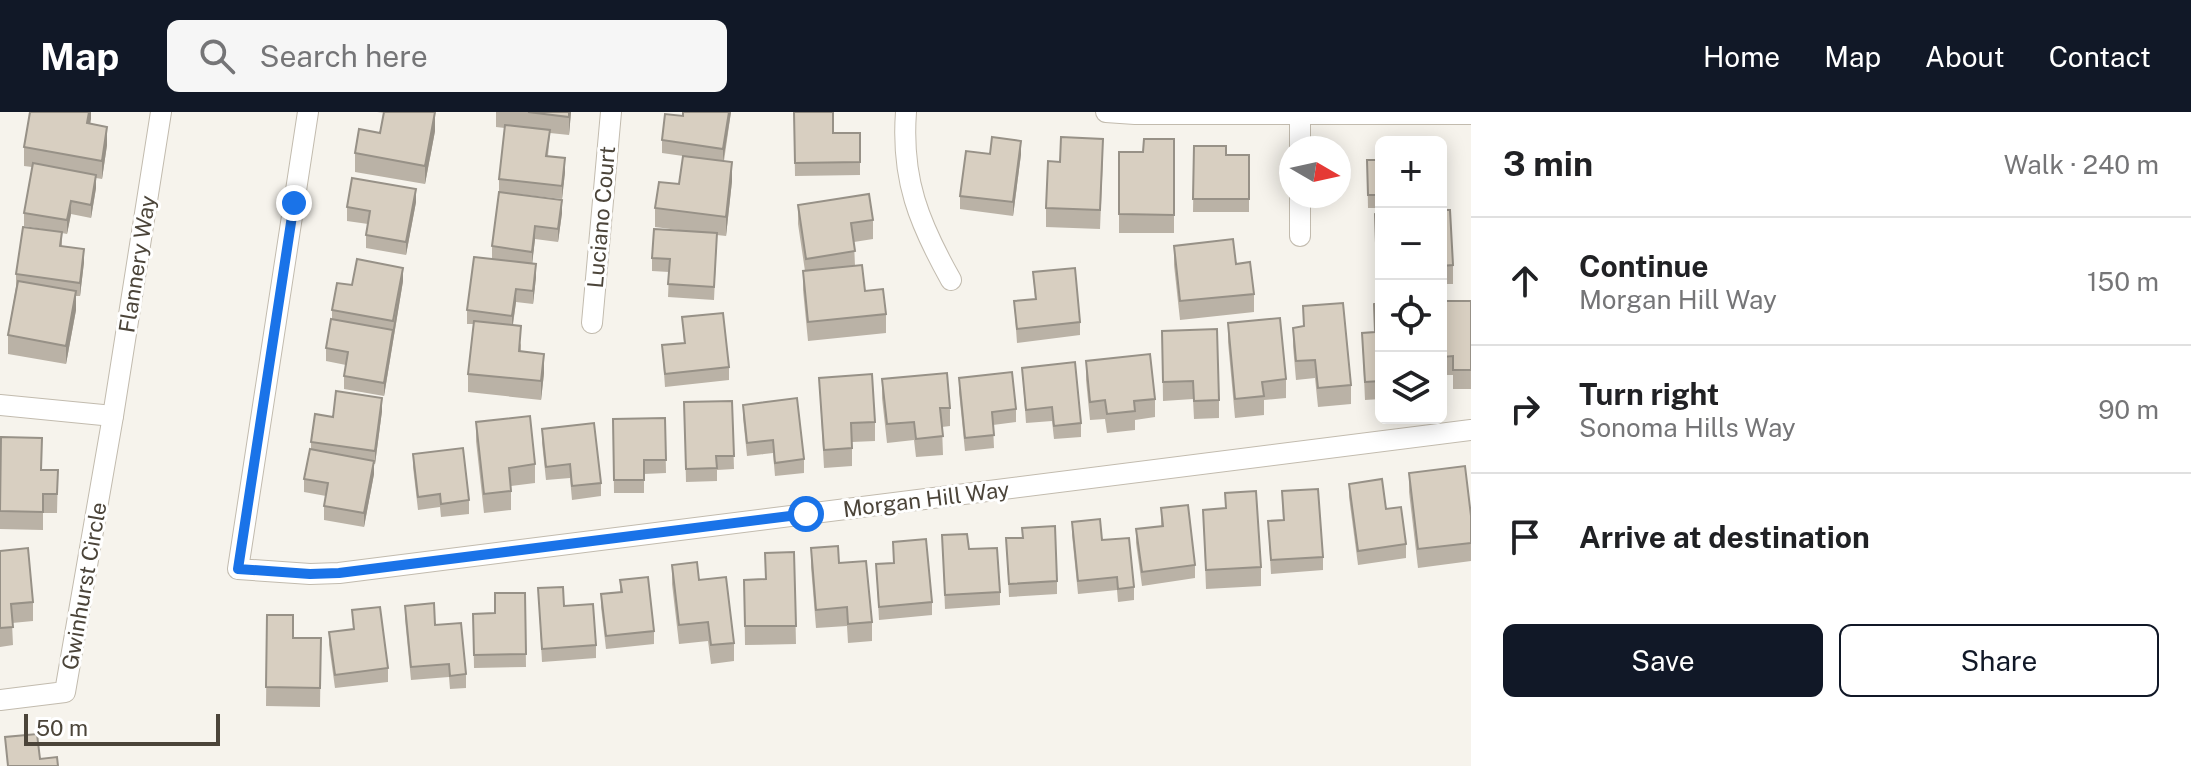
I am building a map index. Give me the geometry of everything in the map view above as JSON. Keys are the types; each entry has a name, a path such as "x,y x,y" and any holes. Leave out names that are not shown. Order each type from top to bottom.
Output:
{"street":[{"name":"Flannery Way","path":"113,416 161,112"},
{"name":"Morgan Hill Way","path":"308,112 238,569 339,573 1471,430"},
{"name":"Luciano Court","path":"592,323 611,112"},
{"path":"906,112 906,162 917,211 951,280"},
{"path":"1106,112 1471,114"},
{"path":"1300,114 1300,136"},
{"path":"1300,208 1300,236"},
{"path":"0,405 113,416"},
{"name":"Gwinhurst Circle","path":"0,700 65,692 113,416"}],"building":[{"path":"30,112 89,112 87,123 107,127 102,161 24,147"},
{"path":"384,112 435,112 425,166 355,153 359,129 380,133"},
{"path":"528,112 569,112 569,117"},
{"path":"683,112 729,112 723,149 662,140 665,114 683,116"},
{"path":"794,112 833,112 833,133 860,133 860,162 795,163"},
{"path":"505,125 550,130 546,156 565,158 562,186 499,179"},
{"path":"992,137 1021,141 1013,202 960,196 966,151 990,154"},
{"path":"1061,137 1103,139 1100,210 1046,208 1048,161 1060,162"},
{"path":"1144,139 1174,139 1174,215 1119,214 1119,152 1143,152"},
{"path":"1194,146 1226,146 1226,155 1249,155 1249,199 1193,199"},
{"path":"683,156 732,162 726,217 655,208 659,182 679,184"},
{"path":"1367,160 1375,160 1375,195 1368,195"},
{"path":"33,163 96,175 91,205 71,201 67,220 24,213"},
{"path":"352,178 416,189 406,242 366,235 370,211 347,207"},
{"path":"499,192 562,200 558,229 535,226 532,252 492,246"},
{"path":"869,194 873,220 851,223 855,251 806,259 798,205"},
{"path":"1447,210 1450,210 1453,265 1447,266"},
{"path":"23,227 62,232 60,246 84,249 80,283 16,274"},
{"path":"654,229 717,233 714,287 668,284 670,259 652,258"},
{"path":"1233,239 1236,264 1250,262 1254,294 1180,301 1174,246"},
{"path":"474,257 536,264 533,291 516,289 512,316 467,310"},
{"path":"357,259 403,268 393,321 332,310 337,283 352,285"},
{"path":"862,265 865,291 883,289 886,314 808,322 803,271"},
{"path":"1075,268 1080,322 1017,329 1014,301 1036,299 1033,272"},
{"path":"18,281 76,291 66,346 8,335"},
{"path":"1447,301 1471,301 1471,370 1453,370 1453,356 1447,357"},
{"path":"1343,303 1351,385 1318,388 1315,360 1296,361 1293,328 1304,326 1303,306"},
{"path":"723,313 729,367 665,374 662,345 685,343 682,317"},
{"path":"1280,318 1286,379 1262,382 1264,396 1235,399 1228,323"},
{"path":"331,319 393,330 384,383 344,376 348,352 326,348"},
{"path":"474,321 521,326 519,351 544,354 541,381 468,374"},
{"path":"1217,329 1219,400 1194,401 1193,381 1163,382 1162,331"},
{"path":"1375,332 1375,381 1365,382 1362,333"},
{"path":"1150,354 1155,399 1134,401 1135,411 1107,414 1105,400 1090,402 1086,361"},
{"path":"1075,362 1081,423 1054,426 1052,407 1026,410 1022,368"},
{"path":"1012,372 1016,409 992,412 994,435 965,438 959,378"},
{"path":"947,373 950,408 940,408 943,436 916,439 914,422 887,424 882,379"},
{"path":"872,374 875,422 851,423 852,448 824,450 819,378"},
{"path":"336,391 382,398 375,451 311,442 315,414 333,417"},
{"path":"797,398 804,459 775,463 773,440 747,443 743,405"},
{"path":"732,401 734,456 716,456 717,468 686,469 684,402"},
{"path":"530,416 535,464 509,468 511,491 484,494 476,422"},
{"path":"665,418 666,460 644,460 644,480 614,480 613,419"},
{"path":"594,423 601,483 572,486 570,464 546,467 542,429"},
{"path":"1,437 42,438 41,470 58,470 57,494 43,494 43,512 0,511"},
{"path":"463,448 469,500 441,504 440,494 418,497 413,454"},
{"path":"310,449 374,461 364,513 324,506 328,483 304,479"},
{"path":"1465,466 1471,543 1418,549 1409,473"},
{"path":"1382,479 1386,509 1401,507 1406,544 1358,551 1349,484"},
{"path":"1318,489 1323,557 1271,560 1268,521 1284,520 1282,491"},
{"path":"1256,491 1261,567 1206,570 1203,510 1226,508 1225,493"},
{"path":"1188,505 1195,565 1142,572 1136,529 1163,526 1161,508"},
{"path":"1100,519 1102,540 1129,538 1134,587 1118,589 1117,577 1078,581 1072,522"},
{"path":"1055,526 1057,581 1009,584 1006,538 1023,538 1022,528"},
{"path":"967,534 969,549 997,548 1000,592 945,595 942,535"},
{"path":"926,539 932,602 879,607 876,564 894,563 893,542"},
{"path":"838,546 839,563 866,561 872,622 848,624 847,607 816,610 811,548"},
{"path":"28,548 33,602 11,604 13,627 0,628 0,551"},
{"path":"794,552 796,626 745,626 744,580 766,579 765,553"},
{"path":"697,562 699,580 726,577 734,643 711,645 708,622 679,625 672,565"},
{"path":"648,577 654,631 606,636 601,594 622,592 620,580"},
{"path":"563,587 564,606 593,604 596,645 542,649 538,588"},
{"path":"495,593 525,593 526,654 474,655 473,614 495,613"},
{"path":"434,603 435,625 461,623 466,674 450,676 449,664 411,667 405,606"},
{"path":"380,607 388,668 335,675 329,632 354,629 352,610"},
{"path":"267,615 293,615 293,638 321,638 320,688 266,687"},
{"path":"37,734 40,759 57,757 58,766 8,766 5,737"}],"route":[{"path":"294,203 238,569 339,573 806,514"}]}
